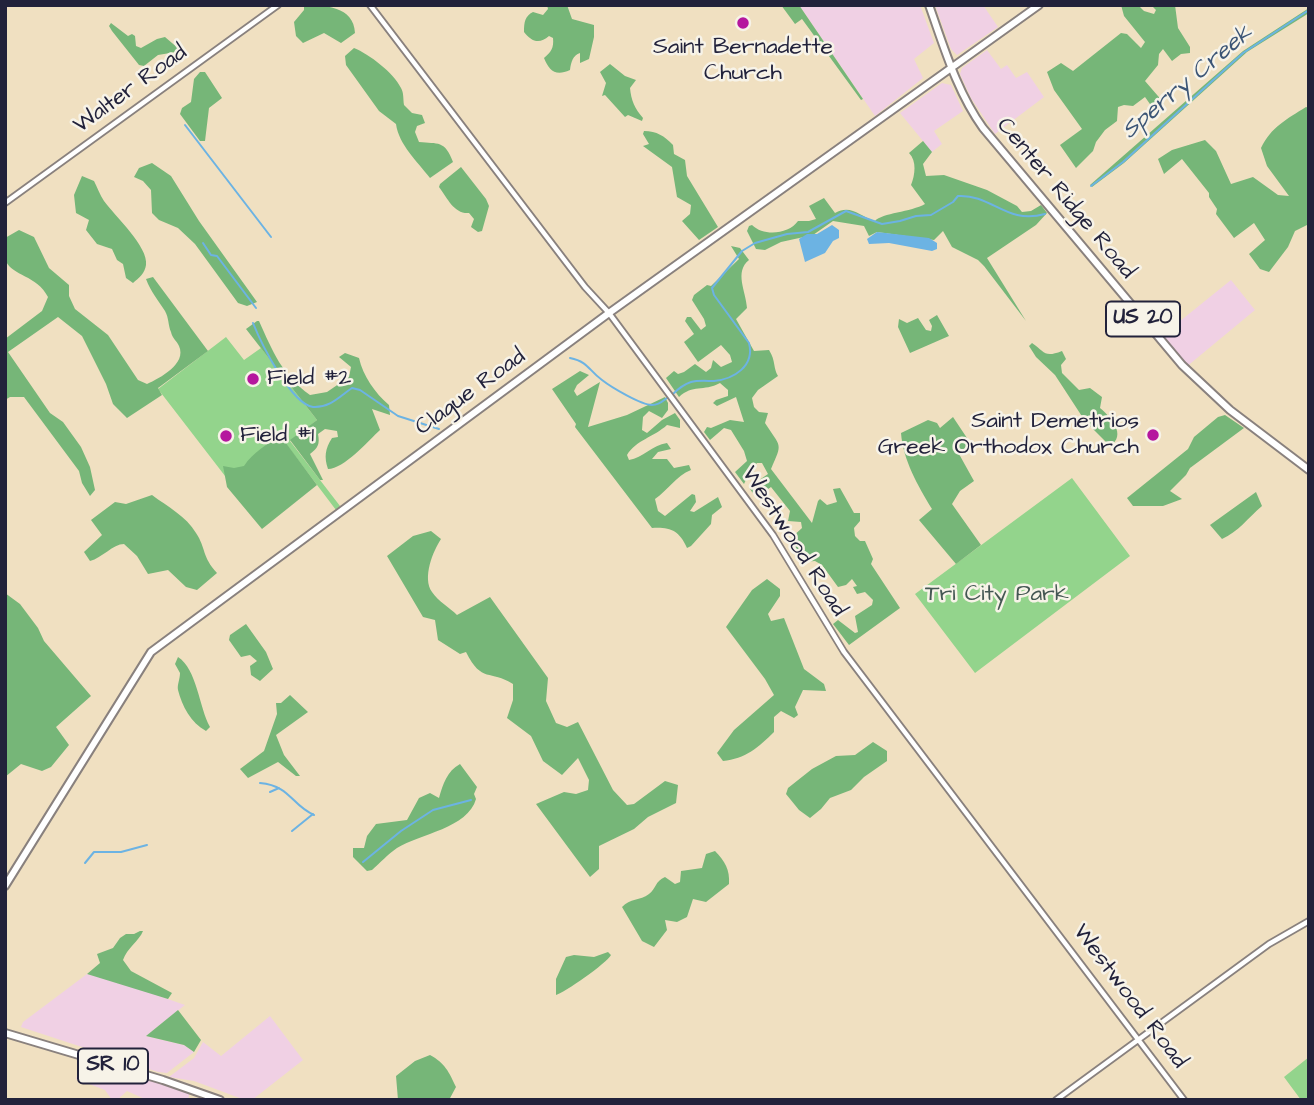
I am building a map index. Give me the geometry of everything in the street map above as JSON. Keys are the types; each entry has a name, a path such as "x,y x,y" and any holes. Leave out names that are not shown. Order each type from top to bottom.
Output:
{"main road":[{"name":"Center Ridge Road","path":"929,5 972,114 983,128 1182,365 1230,410 1309,470"},
{"name":"Clague Road","path":"5,886 151,652 609,313 1039,5"},
{"name":"SR 10","path":"5,1033 163,1080 220,1100"}],"street":[{"name":"Walter Road","path":"5,203 278,5"},
{"name":"Westwood Road","path":"370,5 585,287 609,313 773,535 844,652 1184,1100"},
{"path":"1056,1100 1269,944 1309,921"}],"shaded area":[{"path":"799,5 920,5 934,43 914,59 923,78 875,116"},
{"path":"935,5 983,5 998,27 957,55 951,49"},
{"path":"987,50 1001,69 1007,65 1016,78 1027,72 1044,97 995,134 971,98 960,74 962,68"},
{"path":"942,83 951,85 963,111 934,131 942,144 932,152 900,113"},
{"path":"1231,280 1255,310 1185,368 1159,338"},
{"path":"87,974 185,1005 146,1036 184,1045 194,1052 167,1073 158,1072 21,1027 23,1022"},
{"path":"270,1016 303,1060 252,1100 245,1100 194,1081 169,1077 194,1058 203,1042 221,1056"},
{"path":"82,1058 190,1091 188,1100 147,1100 127,1091 117,1100 112,1100 105,1090 76,1079"}],"green space":[{"path":"304,5 329,7 344,12 353,24 355,33 341,43 324,33 303,43 296,36 294,22 304,10"},
{"path":"547,5 567,5 572,19 594,25 589,59 580,63 580,53 578,54 573,59 570,70 565,72 553,71 544,58 552,50 553,38 549,36 535,41 524,32 528,15 533,12 543,15 548,9"},
{"path":"781,5 799,5 863,99 861,100 802,19 795,24"},
{"path":"1121,5 1138,5 1144,11 1154,14 1156,10 1151,5 1175,5 1178,28 1190,47 1190,53 1181,54 1172,61 1163,49 1159,54 1158,65 1145,81 1164,103 1157,114 1145,97 1133,106 1118,107 1117,121 1105,130 1093,151 1076,168 1060,145 1082,129 1054,90 1047,72 1061,63 1073,71 1121,33 1127,34 1141,48 1145,42 1124,16"},
{"path":"1309,8 1309,13 1247,52 1124,163 1092,187 1090,185 1243,51"},
{"path":"111,23 128,36 135,36 136,46 141,48 165,37 179,49 158,55 144,66 139,65 112,31 109,26"},
{"path":"354,48 387,70 402,90 404,105 412,113 422,115 425,123 417,126 415,132 419,142 440,144 447,150 453,162 430,178 405,146 396,124 379,111 346,65 345,56"},
{"path":"610,64 625,76 636,80 630,88 642,121 628,115 625,117 605,95 602,96 606,83 600,72"},
{"path":"200,72 205,72 222,98 209,108 205,141 200,141 180,114 182,108 191,102 194,79"},
{"path":"1306,107 1309,108 1309,224 1295,231 1288,247 1269,272 1260,269 1249,254 1265,240 1254,223 1234,238 1216,214 1217,209 1209,193 1182,159 1164,174 1158,159 1172,150 1205,140 1216,151 1231,184 1253,177 1278,195 1289,196 1267,166 1261,148 1275,129"},
{"path":"644,131 663,137 673,145 674,154 685,160 687,176 718,227 699,240 682,221 690,214 691,205 677,197 672,167 643,146 649,144"},
{"path":"923,141 932,152 923,164 926,176 944,175 987,190 1017,206 1022,212 1031,211 1041,205 1047,213 1036,225 987,258 1026,321 984,266 952,247 943,231 934,240 877,232 869,236 864,226 833,221 813,235 781,242 765,250 756,249 747,231 749,226 776,232 789,229 798,221 816,219 809,206 824,198 835,213 850,210 875,221 925,204 911,185 914,168 909,153"},
{"path":"152,163 171,176 199,221 257,302 247,306 238,303 195,244 178,228 159,220 152,213 151,190 143,181 134,177 139,168"},
{"path":"461,167 489,206 482,231 478,232 471,227 474,219 469,213 455,208 439,187"},
{"path":"82,176 94,181 104,201 142,249 146,265 133,283 126,278 123,264 117,260 112,249 97,244 86,230 89,220 76,213 74,195"},
{"path":"19,230 34,237 49,268 69,285 69,296 75,309 108,335 138,380 147,384 165,374 176,364 180,353 166,314 146,279 153,277 208,351 158,388 162,395 127,418 113,404 82,336 58,317 8,352 50,413 63,422 81,447 90,467 95,490 90,496 79,471 24,397 10,397 5,400 5,339 42,311 48,297 38,284 14,270 6,261 5,238"},
{"path":"731,246 740,248 749,260 742,270 747,308 736,319 754,351 769,350 778,376 758,390 752,398 754,407 759,412 768,413 765,423 778,445 771,469 812,523 818,501 820,499 827,505 837,502 833,489 840,488 854,513 860,513 860,521 854,528 855,536 860,541 865,541 873,559 871,564 900,608 849,645 833,624 838,620 855,633 858,632 855,616 872,605 873,600 865,592 857,594 853,587 857,586 852,579 846,585 838,587 822,565 815,561 803,562 791,538 802,528 801,522 788,521 790,511 771,487 758,496 749,487 768,474 762,463 757,463 750,471 744,484 735,472 747,461 731,430 724,428 710,440 704,432 707,427 711,428 730,420 744,422 736,397 717,406 713,403 728,396 728,390 720,383 689,391 679,397 666,378 674,371 678,374 684,372 695,364 706,372 711,368 713,360 721,367 732,362 730,355 721,345 698,362 684,342 694,334 685,321 687,317 691,317 701,330 706,326 692,300 694,295 707,285 711,286 739,259"},
{"path":"937,315 949,336 910,353 898,327 899,319 907,323 918,318 926,330 931,331 929,320"},
{"path":"257,321 285,371 310,395 327,392 349,377 351,367 339,357 345,353 359,358 370,384 389,405 390,415 372,409 380,430 356,454 334,468 328,469 326,453 332,438 338,437 337,431 325,429 318,434 318,446 310,454 323,480 320,480 290,440 317,420 246,329"},
{"path":"226,337 244,360 261,348 317,420 290,441 340,506 336,510 286,444 232,485 158,389"},
{"path":"1032,343 1048,354 1062,351 1066,359 1061,365 1062,373 1079,390 1090,388 1102,397 1100,408 1109,416 1117,432 1115,442 1110,446 1085,421 1055,375 1036,357 1029,346"},
{"path":"580,371 589,375 577,385 574,391 577,396 600,382 588,427 627,415 665,397 668,410 662,418 649,411 643,417 642,430 647,433 675,413 680,420 680,428 667,425 635,446 627,455 629,460 634,459 667,443 671,449 658,452 652,459 667,459 674,468 689,465 691,470 655,499 658,511 665,516 692,494 695,495 696,502 690,511 694,512 718,497 722,507 712,515 711,524 691,546 687,548 681,537 673,531 652,528 575,427 576,424 552,389"},
{"path":"1225,415 1244,428 1190,468 1170,491 1182,499 1163,506 1133,506 1127,498 1188,449 1194,437 1218,417"},
{"path":"953,417 971,444 959,454 974,481 960,491 952,504 981,545 956,564 919,520 932,509 908,463 901,433 928,420 937,423 940,428"},
{"path":"280,435 317,485 262,529 227,487 223,466 244,466"},
{"name":"Tri City Park","path":"1072,478 1130,556 975,673 915,594"},
{"path":"1256,492 1262,506 1238,529 1222,539 1210,525"},
{"path":"152,495 192,527 217,573 197,590 186,587 168,570 148,574 137,556 124,544 90,561 84,552 102,535 91,520 115,502 126,504"},
{"path":"431,531 441,539 428,572 432,592 457,615 490,597 548,678 546,701 556,723 567,727 578,722 613,790 627,805 634,804 665,781 678,785 676,803 648,817 634,829 599,846 599,869 590,877 536,804 564,792 576,794 588,790 589,780 578,758 562,775 543,761 531,736 507,718 513,700 513,684 482,672 466,652 460,654 438,640 435,620 423,617 387,556 413,536"},
{"path":"767,579 780,589 780,596 768,614 771,621 784,618 804,669 824,684 826,691 803,690 795,707 798,715 794,718 781,711 774,717 774,732 763,743 745,755 723,761 717,753 734,730 774,695 726,627 752,590"},
{"path":"5,593 20,604 44,641 91,696 56,727 69,745 51,767 42,771 21,764 5,777"},
{"path":"246,624 266,652 273,669 260,681 251,675 250,666 257,661 250,655 241,657 229,640 230,635"},
{"path":"178,657 194,679 210,727 206,731 192,719 182,702 178,688 180,673 175,664"},
{"path":"290,695 308,712 276,735 284,755 300,776 296,776 278,762 248,778 240,769 264,751 277,714 276,703 281,703"},
{"path":"873,742 887,751 887,761 851,790 830,798 810,818 799,810 786,794 788,788 812,769 836,756 855,755"},
{"path":"460,764 477,787 474,794 476,799 464,817 454,824 397,848 372,870 367,871 353,857 353,848 364,848 367,836 376,824 407,820 419,798 430,793 439,798 449,774"},
{"path":"715,851 726,866 729,884 706,902 693,899 687,917 677,922 665,920 667,930 654,947 642,941 622,907 649,894 665,877 675,884 680,882 681,871 702,868 706,854"},
{"path":"143,931 123,960 131,971 172,993 168,999 87,974 100,963 97,954 113,948 126,934"},
{"path":"608,952 611,955 602,964 556,995 556,979 566,957 594,957"},
{"path":"178,1010 201,1040 194,1052 184,1045 146,1036"},
{"path":"430,1055 446,1068 456,1087 449,1100 398,1100 396,1076 415,1061"},
{"path":"1309,1057 1309,1100 1301,1100 1284,1077"}],"water":[{"path":"832,225 839,230 839,238 833,241 825,253 805,262 799,239 807,234 817,234"},
{"path":"877,232 929,238 937,243 937,249 932,251 889,243 869,244 867,239"}],"waterway":[{"name":"Sperry Creek","path":"1091,186 1123,162 1243,53 1309,10"},
{"path":"185,125 271,237"},
{"name":"Sperry Creek","path":"673,394 691,382 729,377 746,365 749,343 714,295 712,288 742,251 755,243 787,234 808,232 846,211 882,224 931,215 958,196 980,200 1020,216 1045,214"},
{"name":"Sperry Creek","path":"203,243 211,255 217,256 256,308"},
{"name":"Sperry Creek","path":"253,323 286,384 304,403 313,407 325,406 352,388 360,390 398,416 439,429"},
{"name":"Sperry Creek","path":"570,358 585,364 606,383 641,402 654,405 667,398"},
{"path":"260,783 285,792 314,815"},
{"path":"270,792 279,788"},
{"path":"363,862 401,831 433,810 471,800"},
{"path":"292,831 313,814"},
{"path":"85,863 94,852 121,852 147,845"}],"place":[{"name":"Saint Bernadette Church","path":"743,23"},
{"name":"Field #2","path":"253,379"},
{"name":"Saint Demetrios Greek Orthodox Church","path":"1153,435"},
{"name":"Field #1","path":"226,436"}]}
